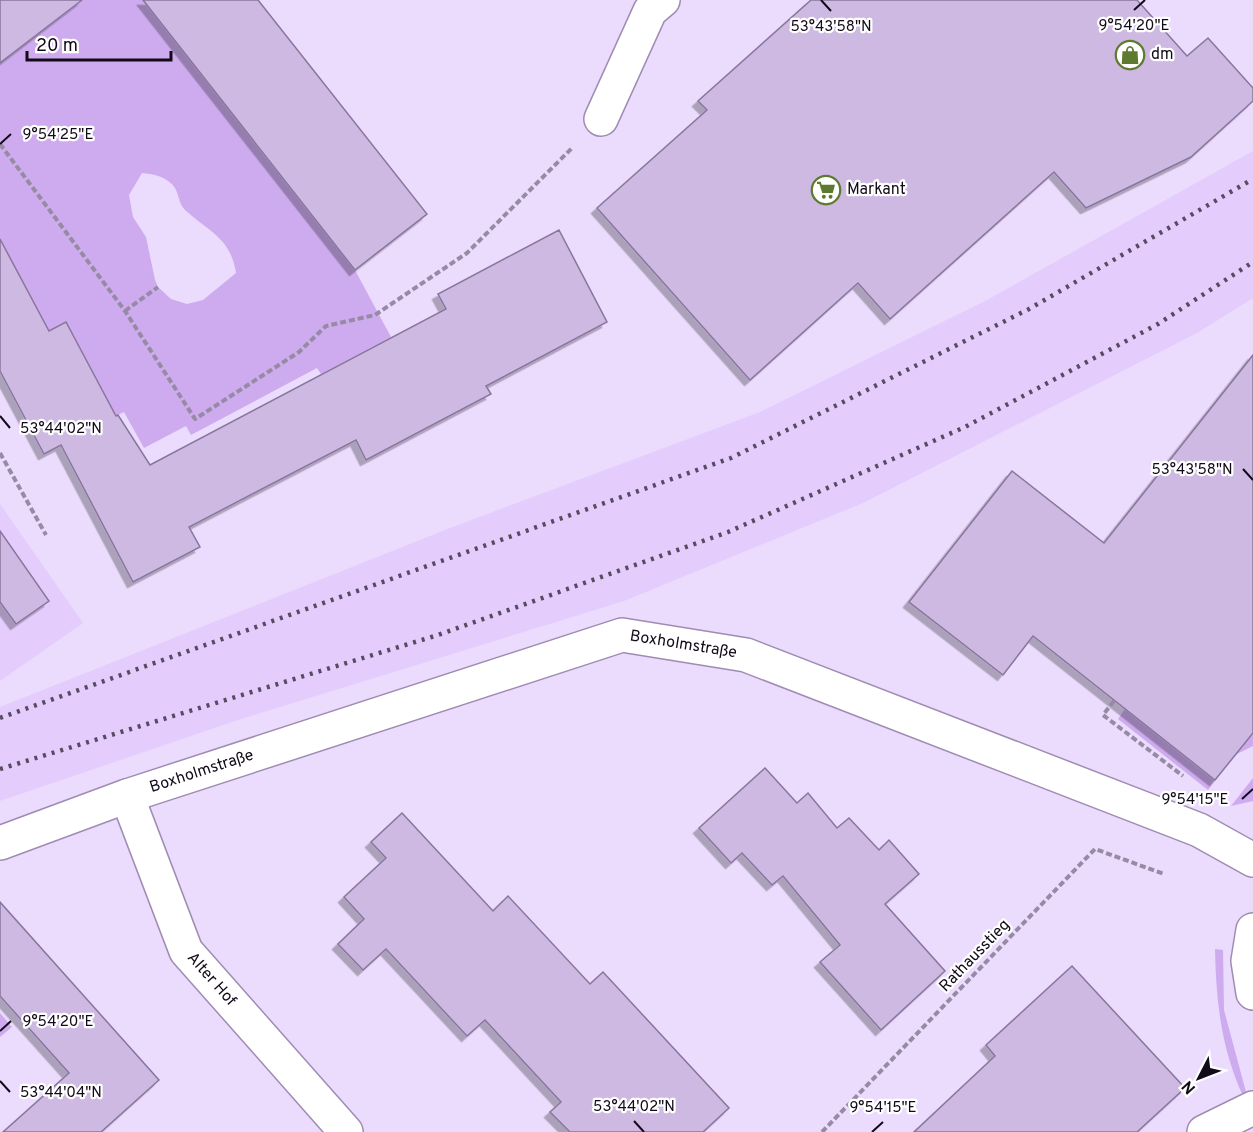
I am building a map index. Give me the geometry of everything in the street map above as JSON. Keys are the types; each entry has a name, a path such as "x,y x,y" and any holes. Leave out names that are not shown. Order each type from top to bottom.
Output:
{"street":[{"path":"601,119 650,11 663,0"},
{"name":"Boxholmstraße","path":"0,843 127,796 622,635 746,655 1199,830 1253,860"},
{"name":"Alter Hof","path":"127,796 186,951 346,1132"},
{"path":"1253,930 1248,962 1253,993"},
{"path":"1204,1132 1253,1108"}],"path":[{"path":"0,144 125,311 195,419 299,352 326,326 375,315 467,253 601,119"},
{"path":"125,311 158,287"},
{"path":"0,453 46,535"},
{"path":"1114,701 1103,715 1184,777"},
{"name":"Rathausstieg","path":"822,1132 1095,849 1164,874"}],"shaded area":[{"path":"83,0 188,0 161,22 355,270 391,337 321,374 317,368 191,435 186,426 144,448 124,412 116,416 65,322 49,331 0,239 0,48 8,57","holes":["142,173 169,181 175,188 185,210 217,236 229,251 236,273 203,300 187,304 171,299 158,287 146,237 133,217 129,195"]},
{"path":"1253,151 1253,298 1197,333 863,503 624,601 238,720 0,801 0,707 450,528 760,412 987,300"},
{"path":"0,504 83,623 0,681"},
{"path":"1125,709 1205,773 1253,712 1253,746 1235,755 1208,790 1118,719"},
{"path":"1253,778 1253,801 1231,806"},
{"path":"1215,949 1223,950 1224,1010 1246,1092 1243,1096 1229,1060 1221,1024"},
{"path":"0,1013 12,1027 0,1037"}],"building":[{"path":"0,0 82,0 0,63"},
{"path":"143,0 258,0 427,214 355,270"},
{"name":"Markant","path":"811,0 1137,0 1187,56 1208,38 1253,88 1253,101 1191,157 1086,208 1054,172 890,319 858,283 750,380 597,208 707,110 698,101"},
{"path":"559,230 607,322 486,386 491,394 366,460 356,440 189,527 200,547 133,582 61,445 44,454 0,371 0,239 49,331 66,322 116,416 118,415 150,465 446,309 438,294"},
{"path":"1253,355 1253,733 1215,780 1033,636 1003,675 909,602 1012,471 1104,543"},
{"path":"0,531 49,601 16,624 0,602"},
{"path":"765,768 797,803 808,793 837,828 849,818 879,850 889,840 919,874 885,904 945,971 881,1030 820,962 840,945 783,876 772,885 742,853 731,863 699,828"},
{"path":"402,813 493,911 508,896 590,984 603,972 729,1108 703,1132 570,1132 550,1112 561,1102 485,1020 467,1036 386,949 363,970 338,944 364,919 344,897 386,858 371,842"},
{"path":"0,902 159,1080 101,1132 3,1132 69,1073 0,996"},
{"path":"1072,966 1185,1088 1137,1132 914,1132 995,1056 986,1045"}],"railway":[{"path":"0,718 731,458 1029,309 1253,179"},
{"path":"0,769 438,635 728,532 965,427 1158,324 1253,262"}],"place":[{"name":"dm","path":"1130,55"},
{"name":"Markant","path":"826,190"}]}
